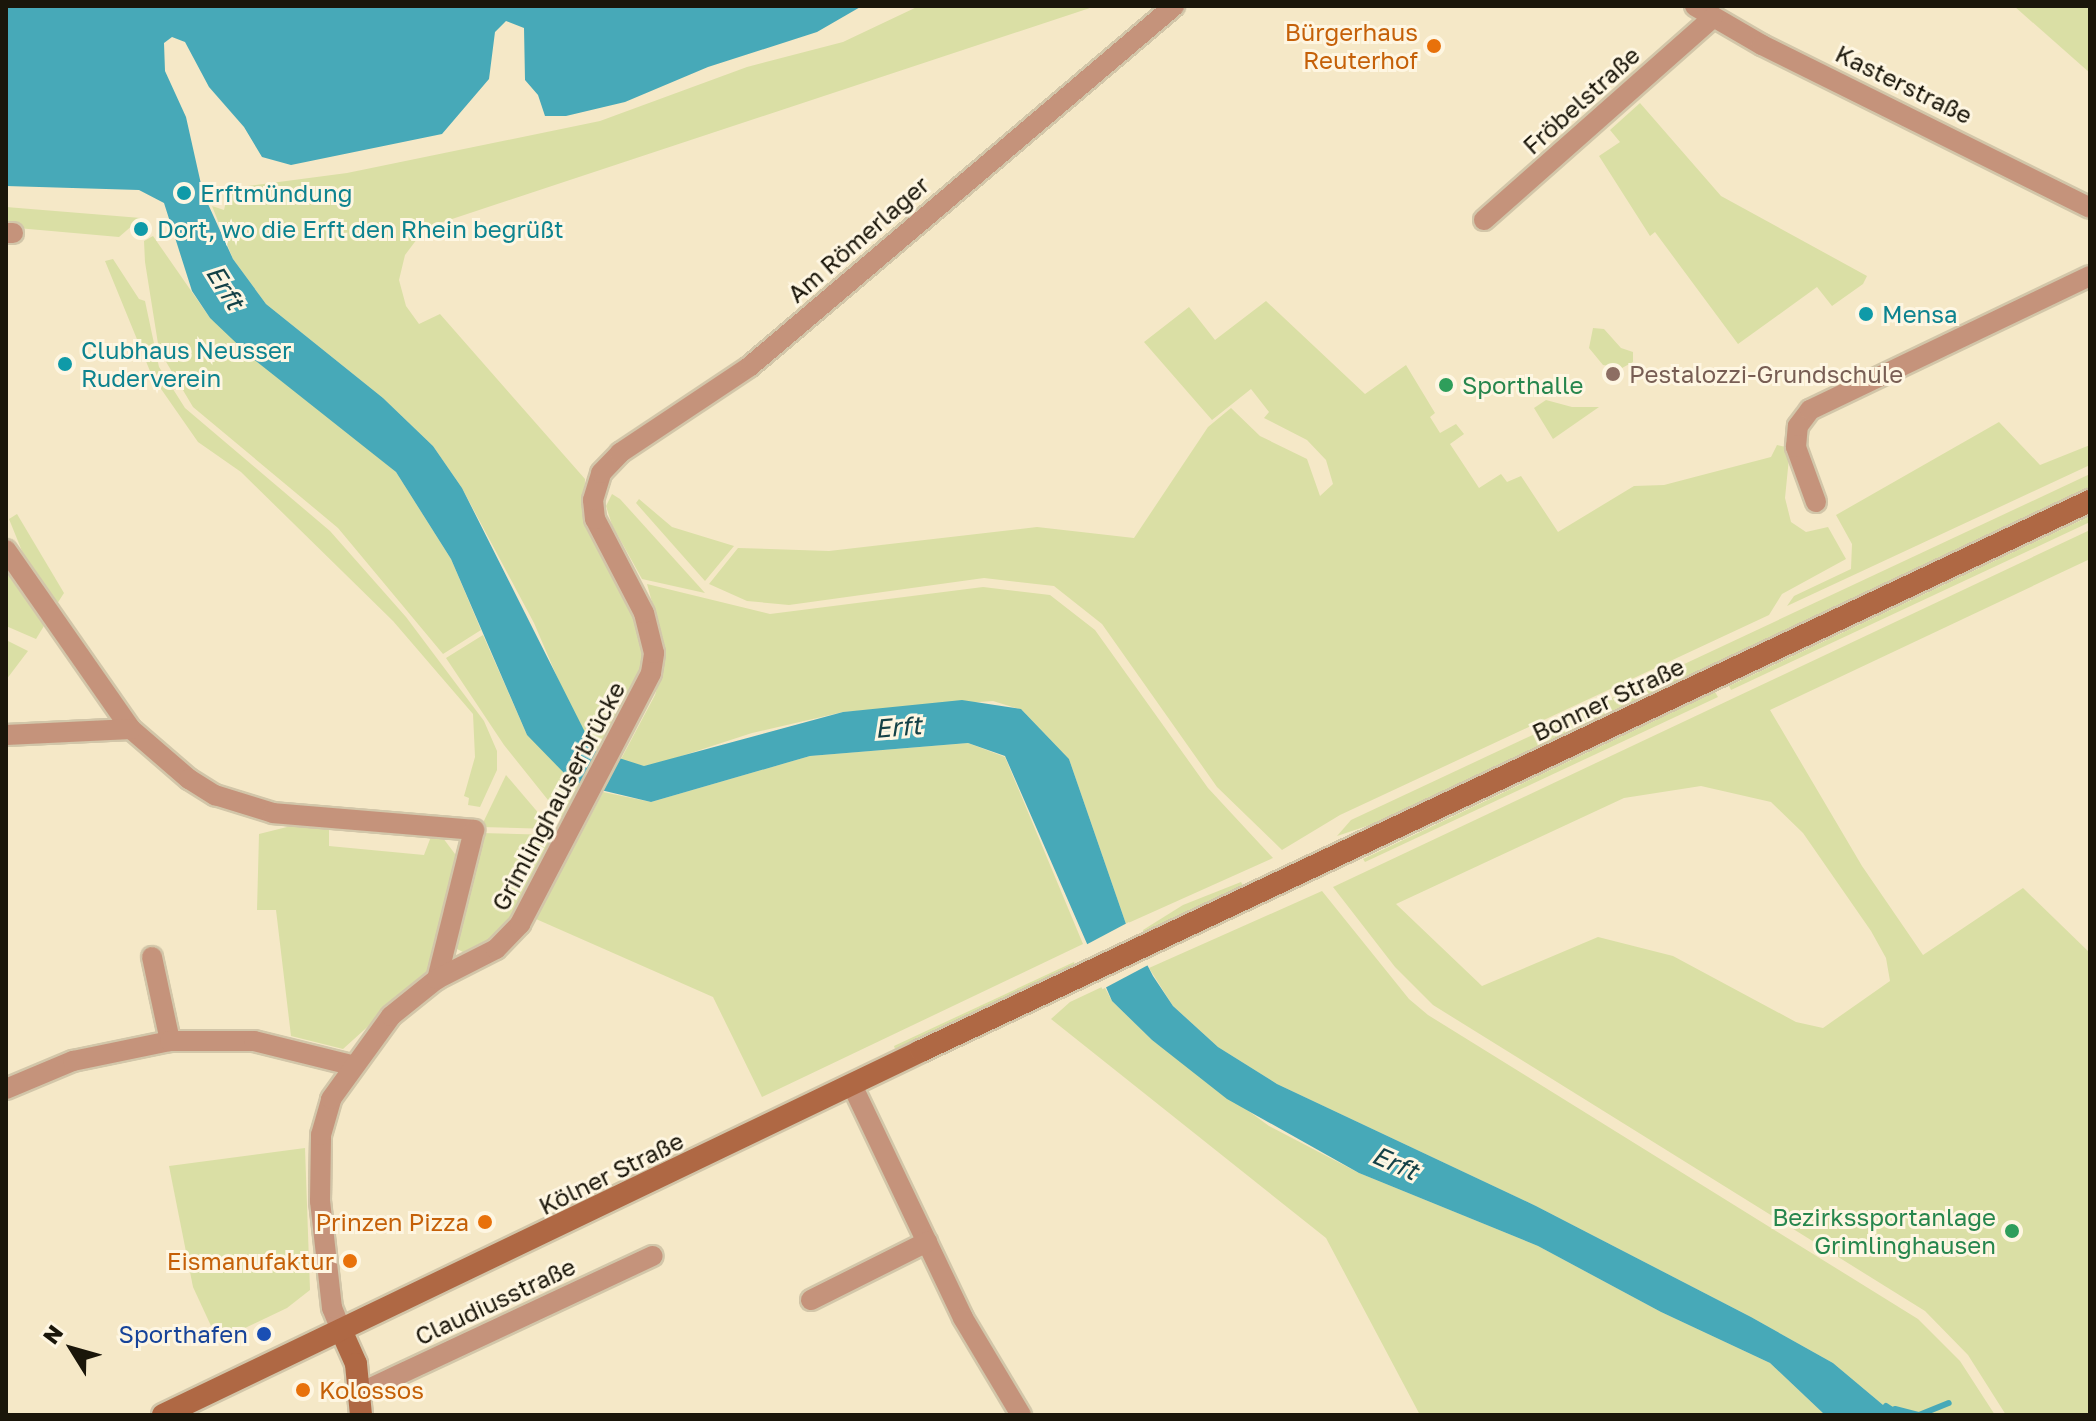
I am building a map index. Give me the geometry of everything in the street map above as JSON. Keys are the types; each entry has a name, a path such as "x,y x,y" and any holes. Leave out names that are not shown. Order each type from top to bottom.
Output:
{"main road":[{"name":"Bonner Straße","path":"1081,975 2090,501"},
{"name":"Kölner Straße","path":"163,1415 1081,975"},
{"path":"341,1330 356,1364 361,1404"}],"street":[{"name":"Am Römerlager","path":"605,466 749,367 1174,6"},
{"name":"Kasterstraße","path":"1695,6 1712,18 2090,208"},
{"name":"Fröbelstraße","path":"1484,220 1712,18"},
{"path":"1816,502 1796,447 1798,426 1810,410 2090,276"},
{"name":"Grimlinghauserbrücke","path":"341,1330 332,1308 322,1233 323,1117 351,1065 391,1016 437,979 510,937 633,717 654,653 644,613 595,519 595,489 605,466"},
{"name":"Grimlinghauserbrücke","path":"6,550 131,729 189,779 243,805 308,819 474,830 437,979"},
{"path":"6,735 131,729"},
{"path":"152,957 170,1041"},
{"path":"6,1089 73,1061 170,1041 254,1041 351,1065"},
{"path":"852,1085 963,1318 1021,1415"},
{"path":"811,1300 927,1242"},
{"name":"Claudiusstraße","path":"361,1404 652,1256"}],"green space":[{"path":"919,6 1096,6 443,222 423,231 405,255 399,280 406,306 419,324 440,314 585,479 584,521 637,616 643,640 644,665 601,755 578,726 534,623 462,488 433,446 383,398 266,304 233,259 212,206 224,210 228,193 240,187 347,173 600,121 747,67 843,42"},
{"path":"2014,6 2090,6 2090,73"},
{"path":"1640,103 1721,196 1867,276 1863,284 1832,306 1817,287 1738,344 1655,232 1650,236 1599,156 1620,142 1610,130"},
{"path":"6,207 141,218 119,237 6,227"},
{"path":"153,236 210,318 396,472 451,559 481,630 443,654 338,528 193,407 159,350 145,262 144,241"},
{"path":"113,259 139,299 145,301 159,367 185,408 330,531 406,617 484,721 497,751 497,770 480,807 468,805 469,798 464,796 475,757 473,714 393,621 241,472 198,442 152,376 105,261"},
{"path":"1266,301 1365,394 1406,365 1435,413 1430,417 1440,433 1456,424 1464,434 1450,444 1479,488 1501,474 1507,482 1521,476 1558,532 1634,486 1664,485 1771,457 1777,445 1790,448 1785,498 1791,522 1806,532 1828,527 1846,559 1782,594 1769,615 1340,815 1282,850 1217,787 1102,624 1054,586 984,578 789,605 747,601 709,584 738,548 829,551 1037,527 1134,538 1208,427 1231,408 1260,436 1307,459 1320,496 1333,484 1326,460 1307,440 1264,418 1269,412 1251,389 1212,420 1144,342 1189,307 1215,340"},
{"path":"1593,328 1604,329 1621,348 1633,352 1633,362 1622,368 1603,365 1589,348"},
{"path":"1546,400 1572,407 1599,407 1553,439 1534,408"},
{"path":"1999,422 2040,465 2090,445 2090,465 1787,606 1794,596 1851,569 1852,544 1836,515"},
{"path":"2090,474 2090,489 1394,817 1337,836 1351,820"},
{"path":"612,494 620,499 705,593 642,579 612,525 606,506"},
{"path":"639,499 672,527 734,546 705,581 636,503"},
{"path":"17,514 64,593 55,607 26,561 9,519"},
{"path":"2090,516 2090,522 1731,690 1729,686"},
{"path":"2090,530 2090,559 1770,710 1862,866 1923,955 2023,888 2090,953 2090,1415 2006,1415 1968,1355 1925,1311 1433,1005 1395,967 1333,887","holes":["1701,786 1771,802 1803,833 1871,931 1886,958 1890,981 1823,1028 1796,1022 1673,956 1598,937 1482,986 1396,904 1624,798"]},
{"path":"6,561 47,621 36,639 6,626"},
{"path":"647,584 770,614 983,587 1050,595 1095,630 1208,788 1273,858 1126,924 1069,759 1022,710 993,701 843,712 752,733 663,762 644,766 620,761 655,695 663,667 663,642"},
{"path":"483,635 527,735 584,786 564,820 504,745 446,658"},
{"path":"6,640 28,651 6,680"},
{"path":"1715,692 1718,697 1365,862 1363,859"},
{"path":"968,743 1005,757 1083,944 762,1097 713,997 536,919 603,792 651,802 810,756"},
{"path":"506,775 552,829 481,827"},
{"path":"291,826 329,829 329,846 424,855 432,834 443,838 455,854 457,864 426,974 343,1049 291,1036 276,910 257,910 259,834"},
{"path":"480,833 555,835 513,917 498,935 469,955 455,948"},
{"path":"1241,882 1244,887 1145,935 1143,930 1183,905"},
{"path":"1322,891 1409,999 1428,1015 1918,1319 1960,1361 1995,1415 1895,1415 1833,1363 1751,1317 1536,1206 1277,1084 1218,1047 1173,1006 1149,968"},
{"path":"1074,962 1076,968 895,1049 894,1046"},
{"path":"1104,986 1112,1001 1152,1040 1269,1126 1359,1173 1538,1246 1661,1312 1770,1363 1825,1415 1420,1415 1326,1238 1051,1019 1070,1002"},
{"path":"305,1148 310,1290 287,1308 218,1341 193,1287 169,1166"}],"water":[{"name":"Erft","path":"6,6 862,6 817,32 708,67 625,102 566,116 545,116 538,95 525,80 524,28 506,21 495,32 489,79 442,134 291,165 262,157 244,127 209,87 185,42 172,37 164,43 165,71 186,117 203,193 233,259 266,304 383,398 433,446 462,488 594,750 644,766 843,712 962,700 1021,709 1069,759 1126,924 1153,976 1173,1006 1218,1047 1277,1084 1536,1206 1751,1317 1833,1363 1895,1415 1825,1415 1770,1363 1661,1312 1538,1246 1359,1173 1227,1099 1152,1040 1112,1001 1005,756 968,743 810,756 651,802 584,786 566,775 527,735 451,559 396,472 252,358 210,318 192,291 164,203 139,190 6,186"}],"pier":[{"path":"1129,922 1151,963 1103,989 1080,948"}],"waterway":[{"path":"1895,1409 1919,1415 1949,1403"},
{"path":"1886,1406 1900,1415"}],"place":[{"name":"Bürgerhaus Reuterhof","path":"1434,46"},
{"name":"Erftmündung","path":"184,193"},
{"name":"Dort, wo die Erft den Rhein begrüßt","path":"141,229"},
{"name":"Mensa","path":"1866,314"},
{"name":"Clubhaus Neusser Ruderverein","path":"65,364"},
{"name":"Pestalozzi-Grundschule","path":"1613,374"},
{"name":"Sporthalle","path":"1446,385"},
{"name":"Prinzen Pizza","path":"485,1222"},
{"name":"Bezirkssportanlage Grimlinghausen","path":"2012,1231"},
{"name":"Eismanufaktur","path":"350,1261"},
{"name":"Sporthafen","path":"264,1334"},
{"name":"Kolossos","path":"303,1390"}]}
